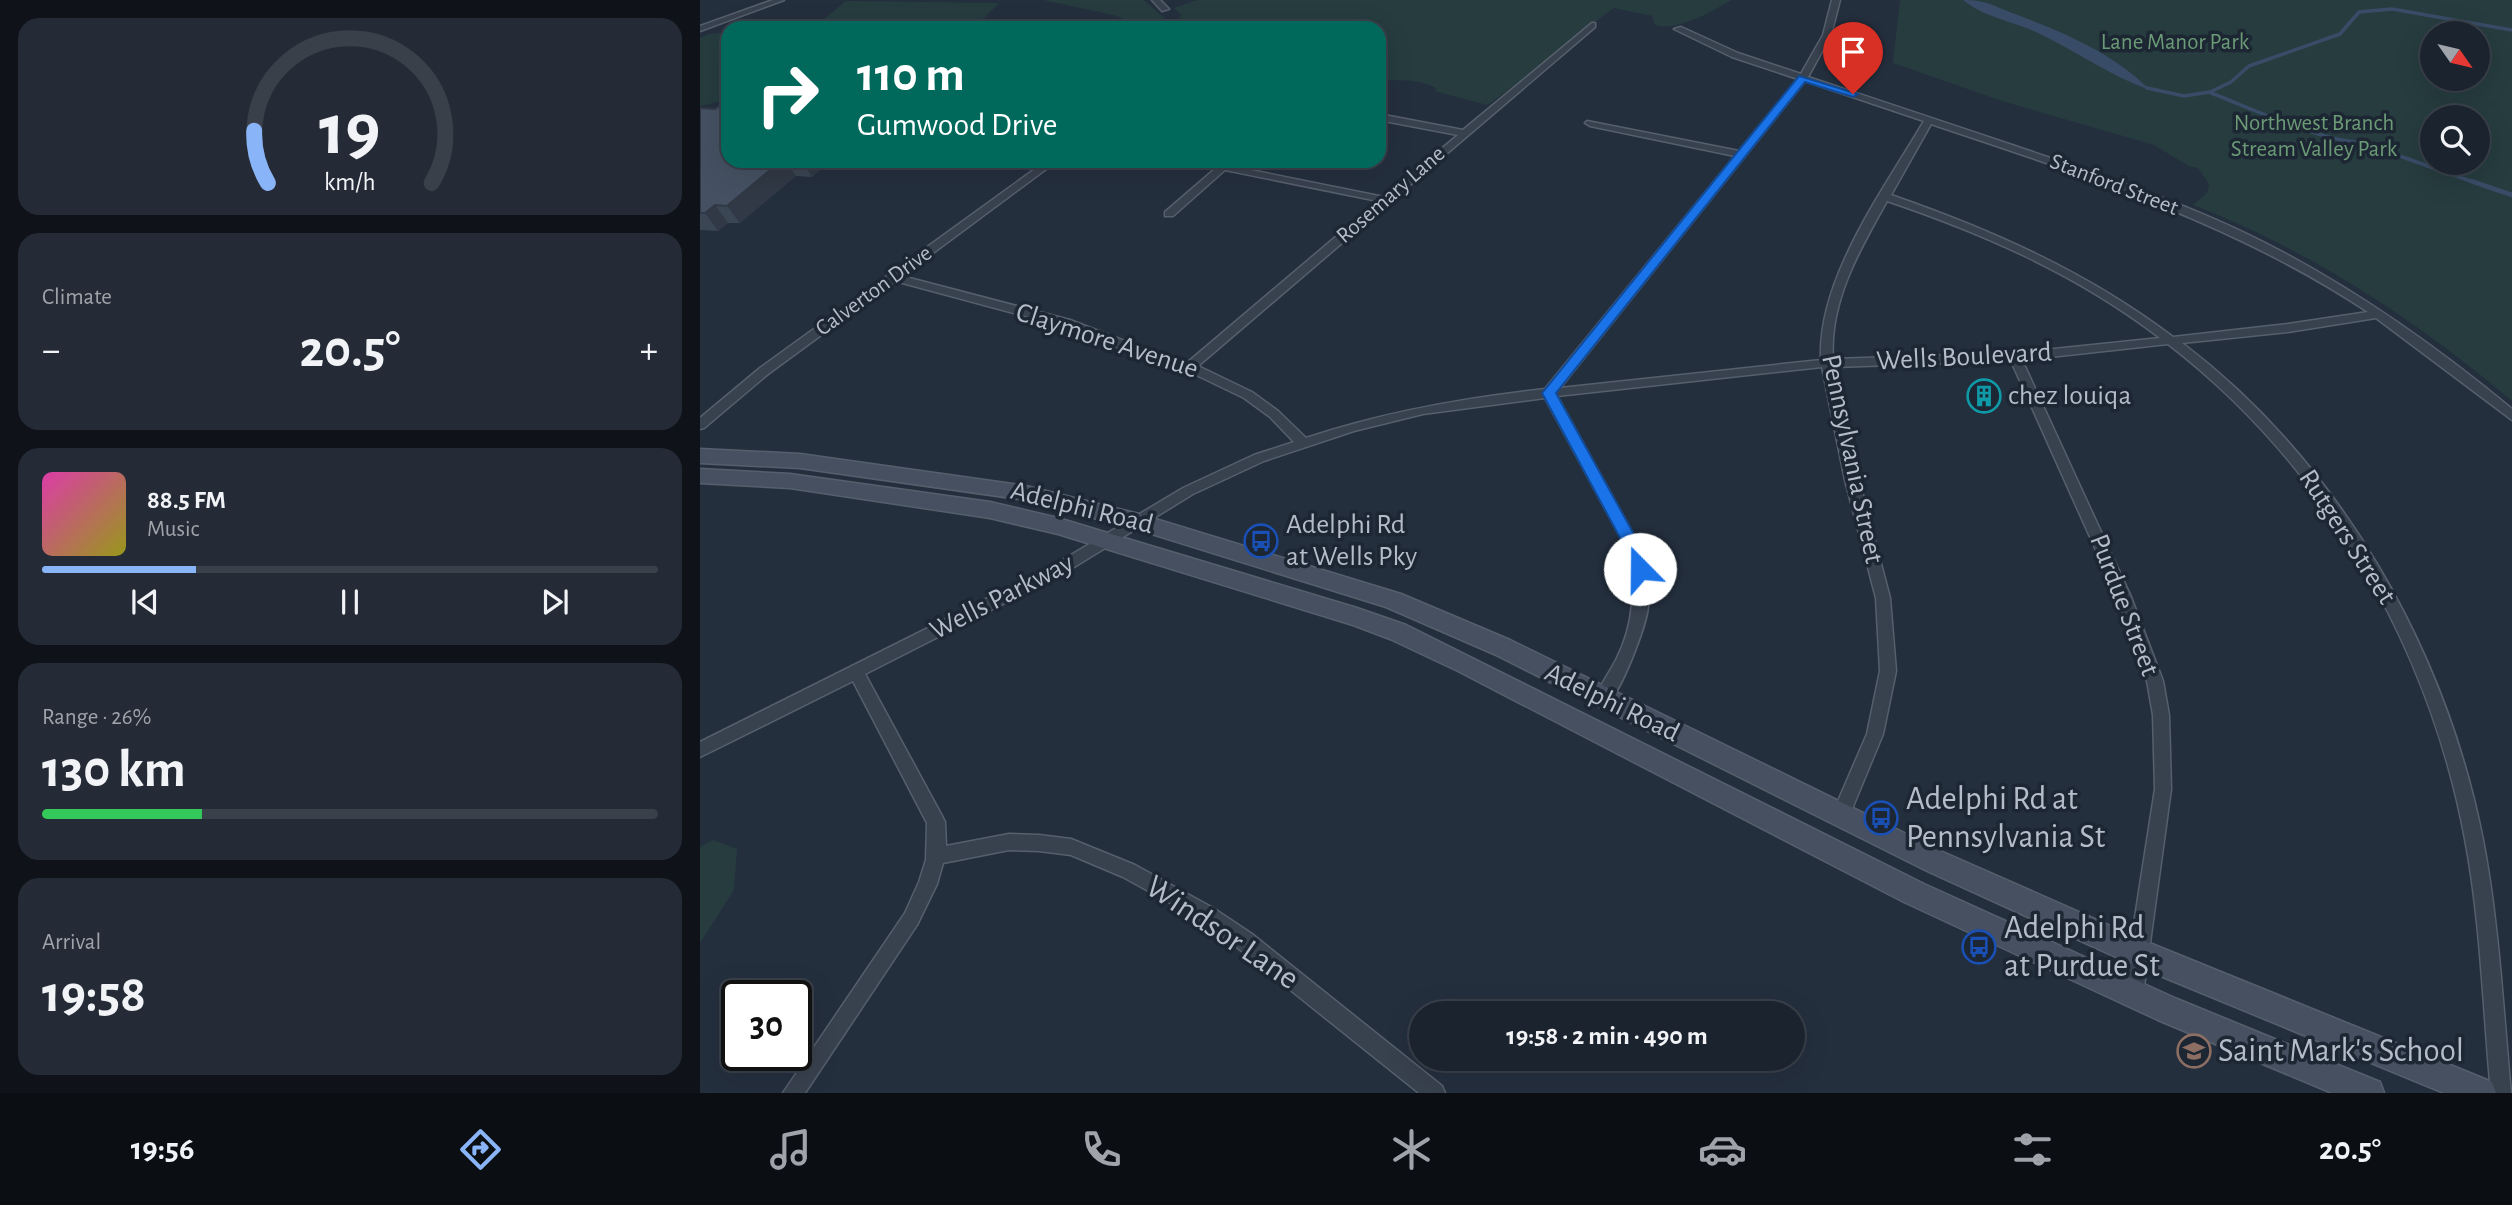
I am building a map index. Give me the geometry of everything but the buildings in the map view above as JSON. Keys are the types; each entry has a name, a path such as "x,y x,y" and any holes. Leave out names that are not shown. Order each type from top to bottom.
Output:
{"main road":[{"name":"Adelphi Road","path":"700,456 800,461 981,484 1026,493 1139,522 1394,600 1502,647 1936,862 2139,953 2481,1093"},
{"name":"Adelphi Road","path":"700,476 780,480 990,510 1107,541 1295,597 1398,632 1466,664 1914,893 2133,994 2369,1093"}],"street":[{"path":"722,21 780,0"},
{"path":"1156,0 1165,9"},
{"path":"1602,698 1625,659 1640,620 1643,602 1640,569 1633,547 1549,393 1803,78 1827,35 1836,0"},
{"path":"700,29 721,21"},
{"name":"Rosemary Lane","path":"1191,367 1592,25"},
{"name":"Stanford Street","path":"1678,29 1723,51 2082,171 2192,214 2299,265 2379,314 2452,366 2512,416"},
{"path":"1386,118 1464,133"},
{"name":"Pennsylvania Street","path":"1841,815 1875,734 1888,671 1878,575 1852,480 1827,363 1826,343 1841,278 1862,233 1886,197 1929,120"},
{"path":"1590,122 1742,155"},
{"name":"Calverton Drive","path":"700,425 735,393 1042,168"},
{"path":"1168,215 1222,168"},
{"path":"1228,168 1386,200"},
{"name":"Rutgers Street","path":"1886,197 2029,253 2101,292 2171,341 2228,389 2295,458 2358,542 2381,579 2402,623 2440,715 2467,809 2485,919 2501,1093"},
{"name":"Claymore Avenue","path":"893,277 1066,323 1152,356 1191,367 1254,399 1302,442"},
{"name":"Wells Boulevard","path":"1549,393 1827,363 2014,357 2171,341 2379,314"},
{"name":"Purdue Street","path":"2014,357 2124,597 2155,681 2161,715 2163,789 2133,994"},
{"name":"Wells Parkway","path":"700,750 1060,568 1188,491 1226,472 1302,442 1352,427 1423,410 1549,393"},
{"path":"793,1093 911,919 925,893 937,856 939,839 936,822 856,672"},
{"name":"Windsor Lane","path":"937,856 1009,842 1039,843 1071,847 1129,871 1207,914 1245,941 1435,1093"}],"green space":[{"path":"1043,0 1144,0 1168,21 1127,21 1117,16"},
{"path":"1197,0 1732,0 1695,19 1674,26 1655,25 1652,16 1614,8 1487,105 1435,91 1436,88 1422,83 1386,81 1386,21 1175,21 1182,16 1174,8"},
{"name":"Northwest Branch Stream Valley Park","path":"1900,0 2512,0 2512,401 2400,315 2320,265 2193,205 2207,193 2209,184 2198,168 2189,166 2154,145 2002,101 1893,63"},
{"path":"846,1 999,3 981,21 822,21"},
{"path":"721,33 721,102 700,106 700,38"},
{"path":"713,840 737,849 734,890 700,943 700,847"}],"water":[{"path":"1963,0 1990,4 2069,36 2104,54 2150,90 2121,78 2038,33 1990,15"}],"waterway":[{"path":"2147,88 2184,96 2210,92 2231,82 2249,66 2340,34 2359,12 2392,9 2512,30"},
{"path":"2211,93 2306,130 2360,142 2476,183"},
{"path":"2471,181 2512,195"}],"place":[{"name":"chez louiqa","path":"1984,396"},
{"name":"Adelphi Rd at Wells Pky","path":"1261,541"},
{"name":"Adelphi Rd at Pennsylvania St","path":"1881,818"},
{"name":"Adelphi Rd at Purdue St","path":"1979,947"},
{"name":"Saint Mark's School","path":"2194,1051"}],"route":[{"path":"1640,569 1633,547 1589,471 1549,393 1803,78 1853,94"}],"park label":[{"name":"Lane Manor Park","path":"2175,42"}]}
